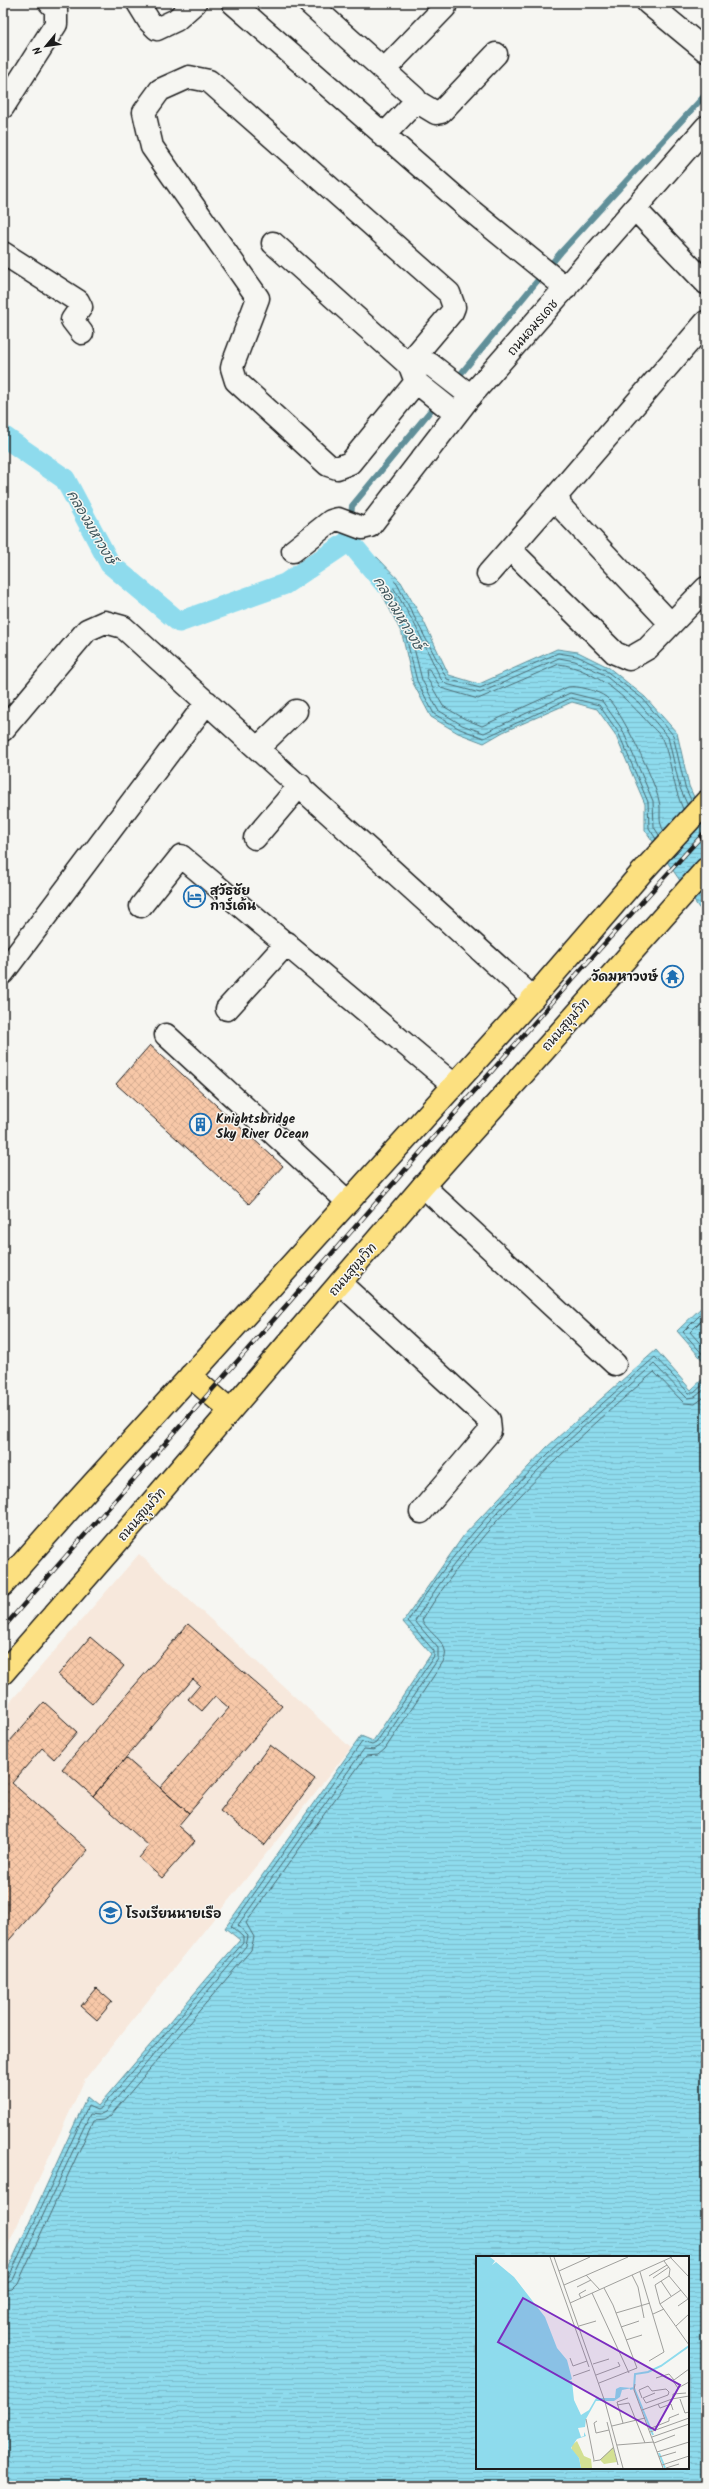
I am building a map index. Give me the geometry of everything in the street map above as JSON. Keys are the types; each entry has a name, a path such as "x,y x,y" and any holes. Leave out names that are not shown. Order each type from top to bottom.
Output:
{"highway":[{"path":"3,1585 190,1376 533,998 706,802"},
{"name":"ถนนสุขุมวิท","path":"3,1673 423,1186 706,868"},
{"path":"190,1376 230,1410"}],"street":[{"path":"3,107 56,24 56,9 50,3"},
{"path":"138,3 148,21 157,29 176,20 195,3"},
{"path":"233,3 383,136 552,276"},
{"path":"309,3 415,98 416,101 436,113 441,112 496,54"},
{"path":"648,3 706,51"},
{"path":"384,70 445,7"},
{"path":"411,371 452,312 454,307 449,293 209,81 189,77 160,90 144,112 152,147 252,286 258,298 233,364 232,368 236,381 328,465 337,468 350,463 411,371 430,364 461,388"},
{"path":"383,136 416,101"},
{"name":"ถนนอมรเดช","path":"293,551 331,521 338,519 362,528 370,526 445,406 552,276 635,208 706,127"},
{"path":"635,208 706,283"},
{"path":"273,243 411,371 445,406"},
{"path":"3,253 78,301 81,306 72,320 82,333"},
{"path":"488,574 706,322"},
{"path":"558,494 560,506 671,624"},
{"path":"510,549 615,652 628,659 648,648 706,588"},
{"path":"3,730 87,630 105,622 123,627 300,785 533,998"},
{"path":"3,973 207,702"},
{"path":"258,748 296,711"},
{"path":"255,838 300,785"},
{"path":"141,906 181,856 287,943 454,1085"},
{"path":"227,1009 287,943"},
{"path":"166,1035 348,1202"},
{"path":"423,1186 615,1364"},
{"path":"340,1283 489,1420 490,1431 421,1512"}],"shaded area":[{"name":"โรงเรียนนายเรือ","path":"139,1554 351,1748 85,2079 3,2256 3,1710"}],"water":[{"path":"377,557 401,582 423,620 449,675 479,684 557,649 578,652 608,667 645,697 677,733 689,786 706,824 706,914 699,908 645,830 645,804 615,734 597,709 572,702 503,732 484,743 458,733 431,717 413,683 402,634 366,561"},
{"path":"706,1303 706,1364 677,1331"},
{"path":"656,1350 691,1390 706,1376 706,2486 3,2486 3,2280 87,2097 98,2106 240,1940 225,1928 361,1736 373,1741 431,1654 403,1622 464,1535 547,1447"}],"building":[{"name":"Knightsbridge Sky River Ocean","path":"150,1045 283,1166 249,1204 116,1084"},
{"path":"188,1624 282,1706 189,1813 160,1788 229,1708 215,1696 202,1711 188,1699 200,1685 193,1679 93,1796 62,1769"},
{"path":"90,1637 124,1666 92,1704 58,1675"},
{"path":"44,1702 77,1732 54,1759 42,1748 12,1783 88,1850 3,1947 3,1749"},
{"path":"270,1745 315,1779 265,1845 220,1811"},
{"path":"126,1758 189,1813 178,1826 195,1841 162,1878 139,1858 149,1846 93,1796"},
{"path":"96,1988 112,2002 97,2020 81,2006"}],"waterway":[{"path":"349,541 352,506 561,252 706,94"},
{"name":"คลองมหาวงษ์","path":"3,436 65,479 110,564 179,622 285,584 349,541 384,583"}],"railway":[{"path":"3,1628 578,973 706,831"}],"place":[{"name":"สุวัธชัย การ์เด้น","path":"194,897"},
{"name":"วัดมหาวงษ์","path":"673,976"},
{"name":"Knightsbridge Sky River Ocean","path":"200,1125"},
{"name":"โรงเรียนนายเรือ","path":"111,1913"}]}
